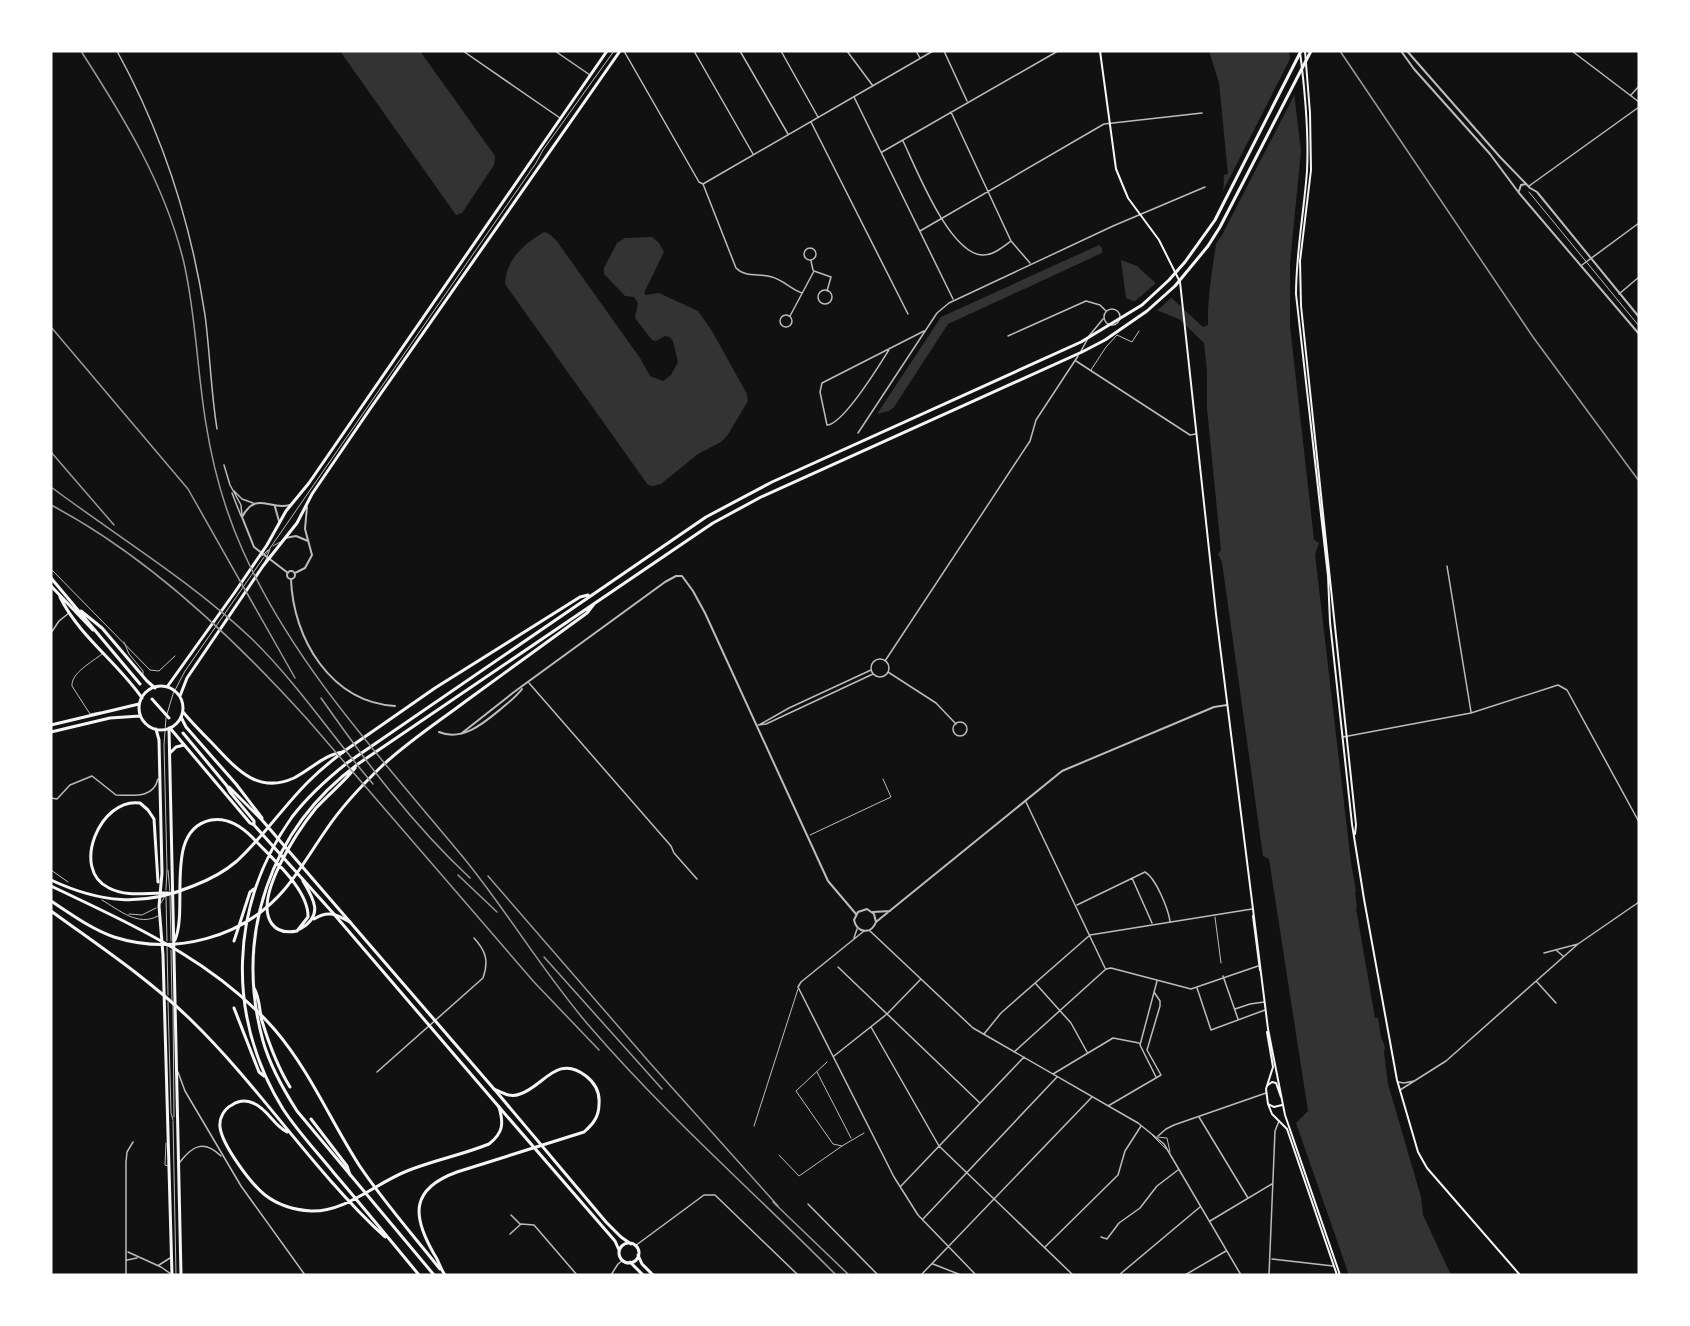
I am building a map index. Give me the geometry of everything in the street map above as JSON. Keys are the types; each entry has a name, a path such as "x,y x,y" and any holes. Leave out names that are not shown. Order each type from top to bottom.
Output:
{"main road":[{"path":"167,687 256,561 280,542 297,523 363,418 607,51"},
{"path":"343,752 334,753 300,775 282,782 262,783 246,776 232,765 183,712 180,696 187,678 263,566 271,548 273,535 292,504 499,216 622,51"},
{"path":"1100,51 1116,169 1128,198 1159,240 1180,282 1227,705 1273,1070 1267,1086 1268,1104 1270,1112 1287,1129 1338,1275"},
{"path":"419,1275 293,1124 265,1077 250,1031 242,986 247,916 255,887 293,816 318,788 347,763 714,512 738,498 830,455 1082,342 1124,318 1152,297 1185,262 1215,220 1302,51"},
{"path":"1302,51 1310,113 1311,170 1300,261 1301,306 1356,825 1355,834 1364,899 1397,1081 1422,1162 1520,1275"},
{"path":"434,1275 297,1111 283,1089 263,1042 253,987 253,950 257,921 272,872 289,838 310,807 338,779 358,764 714,523 761,497 1082,352 1120,330 1157,303 1190,269 1220,227 1311,51"},
{"path":"51,578 140,684"},
{"path":"51,586 90,629 95,631"},
{"path":"51,880 108,899 147,900 173,894 203,883 234,863 308,782 343,752 435,688 580,597 590,595"},
{"path":"60,597 69,612 142,698"},
{"path":"51,901 73,916 113,936 134,942 165,945 193,942 220,934 261,912 293,879 335,817 369,778 401,749 587,613 595,602"},
{"path":"80,611 102,628 155,688"},
{"path":"180,696 167,687 155,688 142,698 139,704 141,716 156,729 170,728 183,712"},
{"path":"152,699 169,718"},
{"path":"51,725 139,704"},
{"path":"51,732 110,718 141,716"},
{"path":"181,717 184,724 236,784 262,820 436,1020 606,1222 621,1237 635,1246 642,1264 653,1275"},
{"path":"170,728 250,823 333,913 615,1241 622,1260 630,1262 643,1275"},
{"path":"170,728 181,1275"},
{"path":"156,729 159,740 162,873 159,890"},
{"path":"183,733 227,786 262,820"},
{"path":"170,753 176,747 183,745"},
{"path":"350,922 333,913 322,914 297,931 283,932 275,928 268,918 266,907 286,852 302,827 330,792 358,764"},
{"path":"227,786 254,820 254,825"},
{"path":"172,1275 164,955 159,915 159,906 159,890 154,819 145,806 131,802 117,807 96,833 91,850 91,864 95,876 108,888 129,894 146,894 173,894"},
{"path":"175,940 180,920 182,851 189,835 200,824 212,820 224,820 246,830 301,893 306,901 308,917 297,931"},
{"path":"303,881 315,903 315,914 312,920"},
{"path":"51,886 140,928 181,952 226,985 273,1029 306,1072 360,1166 445,1275"},
{"path":"234,941 250,892 255,887"},
{"path":"51,911 145,980 191,1020 233,1065 346,1198 395,1246"},
{"path":"1253,911 1252,921 1261,974"},
{"path":"253,987 257,993 260,1015 270,1046 290,1087"},
{"path":"234,1008 259,1072 265,1077"},
{"path":"1268,1029 1283,1104 1294,1144 1338,1275"},
{"path":"440,1269 419,1220 420,1205 428,1190 443,1177 584,1132 597,1117 600,1099 596,1088 591,1080 573,1070 562,1069 547,1075 519,1095 509,1095 494,1089"},
{"path":"1267,1086 1272,1082 1276,1083 1283,1099"},
{"path":"289,1133 280,1129 262,1108 246,1101 236,1102 228,1107 220,1119 222,1137 249,1177 266,1196 280,1204 303,1210 319,1210 339,1206 381,1182 431,1162 489,1144 498,1137 503,1126 499,1107"},
{"path":"1268,1104 1274,1107 1283,1104"},
{"path":"311,1119 347,1166 351,1177"},
{"path":"619,1250 623,1245 631,1244"},
{"path":"630,1262 635,1260 638,1254"}],"street":[{"path":"117,51 163,152 190,235 205,314 217,429"},
{"path":"463,51 561,118"},
{"path":"555,51 590,76"},
{"path":"622,51 699,182 703,184 738,270 745,274 771,276 790,289 802,293"},
{"path":"694,51 754,155"},
{"path":"740,51 789,135"},
{"path":"781,51 818,118"},
{"path":"847,51 873,86"},
{"path":"916,51 920,59"},
{"path":"703,184 933,51"},
{"path":"944,51 968,102"},
{"path":"880,153 1058,51"},
{"path":"1401,51 1414,69 1490,154 1639,334"},
{"path":"1407,51 1529,188"},
{"path":"1572,51 1639,102"},
{"path":"1630,96 1639,86"},
{"path":"854,97 954,300"},
{"path":"1520,193 1526,195 1529,188 1639,107"},
{"path":"951,112 1011,241 1031,264"},
{"path":"920,231 1104,124 1202,112"},
{"path":"811,122 908,314"},
{"path":"903,140 942,218 959,244 974,254 984,256 1011,241"},
{"path":"1520,193 1521,185 1537,192 1639,317"},
{"path":"858,432 937,313 954,300 1205,187"},
{"path":"1582,265 1639,223"},
{"path":"809,248 816,252 811,261 805,259 803,255 804,251 809,248"},
{"path":"790,315 781,317 780,323 783,326 787,327 792,323 790,315 814,271 811,261"},
{"path":"814,271 831,276 827,291"},
{"path":"1619,294 1639,277"},
{"path":"823,291 827,291 832,297 830,302 824,304 819,300 819,296 823,291"},
{"path":"1008,336 1085,302 1100,304 1106,311"},
{"path":"1103,319 1111,326 1119,321 1120,316 1117,310 1106,311"},
{"path":"885,661 1030,441 1036,420 1106,311"},
{"path":"890,348 854,401 834,423 827,425 820,392 822,383 890,348 925,331"},
{"path":"1075,361 1190,435 1196,434"},
{"path":"224,465 237,510 254,547 288,573 295,573 305,568 310,562 313,551 305,530 304,519 308,504"},
{"path":"231,489 242,499 253,503 262,502 275,507 292,504"},
{"path":"231,489 241,505 242,517"},
{"path":"242,517 253,503"},
{"path":"275,507 279,524"},
{"path":"280,542 287,537 297,536 310,543"},
{"path":"1447,566 1471,713"},
{"path":"288,573 297,619 310,647 335,682 358,698 382,706 395,706"},
{"path":"291,579 295,577 295,573"},
{"path":"440,732 451,735 462,733 665,582 679,576 686,579 699,601 758,725 828,881 856,914"},
{"path":"51,633 69,612"},
{"path":"876,660 885,661 889,665 888,672 880,678 873,674 872,664 876,660"},
{"path":"758,725 871,670"},
{"path":"888,672 936,703 956,724"},
{"path":"758,725 766,724 873,674"},
{"path":"529,683 697,879"},
{"path":"1345,737 1471,713 1557,685 1567,690 1639,822"},
{"path":"975,1275 922,1219 900,1187 798,987 801,982 864,931 869,930 1062,771 1214,707 1227,705"},
{"path":"962,722 965,724 967,728 965,734 956,734 954,728 956,724 962,722"},
{"path":"51,798 57,799 70,785 92,776 116,795 145,795 151,792 158,782 160,772"},
{"path":"1025,801 1106,969"},
{"path":"1076,905 1131,878 1147,873 1151,876 1170,921"},
{"path":"1131,878 1152,924"},
{"path":"1400,1090 1446,1061 1578,944 1639,902"},
{"path":"864,931 858,928 854,920 856,914 864,909 873,912 890,911"},
{"path":"984,1035 1002,1013 1090,935 1170,921 1253,911"},
{"path":"873,912 876,922"},
{"path":"1597,925 1599,929"},
{"path":"854,939 858,928"},
{"path":"869,930 973,1028 1141,1125 1157,1137 1167,1149 1240,1275"},
{"path":"377,1072 483,977 487,963 486,954 474,938"},
{"path":"1544,953 1578,944"},
{"path":"1556,950 1564,957"},
{"path":"1014,1052 1106,969 1111,968 1191,989 1259,966"},
{"path":"838,967 980,1103"},
{"path":"1223,977 1238,1020"},
{"path":"833,1057 887,1014 921,979"},
{"path":"1157,1078 1141,1050 1140,1043 1158,980"},
{"path":"1536,982 1556,1004"},
{"path":"1035,983 1071,1023 1088,1053"},
{"path":"1197,987 1211,1030 1265,1011"},
{"path":"1107,1106 1157,1078 1161,1072 1147,1050 1160,1006 1160,1001 1154,992"},
{"path":"1234,1009 1264,1002"},
{"path":"871,1027 939,1146 1073,1275"},
{"path":"1053,1074 1116,1038 1140,1043"},
{"path":"900,1187 1024,1057"},
{"path":"177,1072 185,1091 224,1158 252,1202 305,1275"},
{"path":"922,1219 1057,1077"},
{"path":"1397,1081 1404,1083 1415,1081"},
{"path":"1157,1137 1174,1125 1266,1093"},
{"path":"921,1275 1092,1096"},
{"path":"1199,1117 1248,1198"},
{"path":"1269,1275 1275,1131 1279,1120"},
{"path":"1044,1247 1118,1175 1125,1151 1141,1125"},
{"path":"126,1275 126,1162 127,1152 133,1142"},
{"path":"180,1162 187,1152 202,1146 209,1146 224,1158"},
{"path":"1101,1237 1107,1239 1119,1223 1140,1208 1150,1194 1178,1170"},
{"path":"1209,1221 1272,1184"},
{"path":"635,1246 709,1193 715,1195 798,1275"},
{"path":"808,1204 878,1275"},
{"path":"1119,1275 1200,1207"},
{"path":"511,1215 521,1224 534,1225 577,1275"},
{"path":"510,1234 521,1224"},
{"path":"1185,1275 1226,1251"},
{"path":"126,1252 166,1269 172,1275"},
{"path":"159,1266 171,1257"},
{"path":"126,1261 138,1258"},
{"path":"1270,1259 1334,1266"},
{"path":"611,1275 622,1260"},
{"path":"932,1264 961,1275"}],"lane":[{"path":"176,1275 166,909 165,732 168,711 178,683 614,51"},
{"path":"1529,188 1639,326"},
{"path":"1090,370 1106,346 1118,335 1132,342 1140,332"},
{"path":"51,569 150,669 159,671 175,656"},
{"path":"123,640 129,654 143,671 144,677"},
{"path":"104,653 75,676 72,686 90,714 108,712"},
{"path":"808,836 891,797 883,779"},
{"path":"167,868 171,903 175,1113 173,1120"},
{"path":"51,870 68,882"},
{"path":"170,887 174,880"},
{"path":"127,914 145,914 159,906 166,894"},
{"path":"102,900 141,920 152,919 171,903"},
{"path":"1214,915 1221,963"},
{"path":"754,1126 798,987"},
{"path":"827,1062 796,1091 829,1141 842,1146"},
{"path":"817,1071 852,1139"},
{"path":"779,1155 799,1176 864,1133"},
{"path":"1151,1133 1162,1148 1167,1149"},
{"path":"1157,1137 1165,1136 1169,1140 1169,1154"}],"shaded area":[{"path":"340,51 420,51 495,156 494,165 462,213 456,215"},
{"path":"1209,51 1289,51 1301,151 1290,263 1290,326 1314,540 1319,543 1315,554 1356,891 1356,908 1375,1018 1378,1018 1385,1047 1388,1084 1421,1197 1423,1215 1451,1275 1349,1275 1296,1123 1308,1111 1269,859 1263,856 1222,562 1218,554 1221,550 1207,408 1204,343 1179,319 1126,298 1121,260 1137,266 1203,327 1208,325 1210,287 1224,175 1228,174 1219,83"},
{"path":"544,232 556,240 640,358 650,376 663,381 671,375 678,362 673,341 670,337 665,336 656,341 652,340 635,318 638,303 634,297 625,296 604,274 604,268 617,243 625,238 652,237 664,252 644,293 646,295 659,293 698,311 712,331 747,394 748,401 727,436 721,442 698,454 661,484 648,485 505,284 509,267 517,253"},
{"path":"1099,245 1102,253 948,324 894,407 877,414 941,317"}],"pier":[{"path":"1293,53 1298,88 1221,237 1213,248 1221,195"},
{"path":"1157,282 1173,296 1160,308 1155,312 1133,303"}],"railway":[{"path":"81,51 142,152 176,234 188,283 206,424 220,489 243,551 288,634 342,711 463,857 591,1028 680,1123 836,1275"},
{"path":"1340,51 1533,337 1639,481"},
{"path":"51,327 188,489 295,678"},
{"path":"51,452 114,525"},
{"path":"51,487 179,579 252,639 299,692 373,784"},
{"path":"51,505 87,526 156,574 251,659 308,720 534,982 599,1050"},
{"path":"321,698 355,746 409,814 470,878"},
{"path":"458,875 497,912"},
{"path":"488,876 778,1206"},
{"path":"544,957 662,1089"},
{"path":"773,1202 849,1275"}]}
